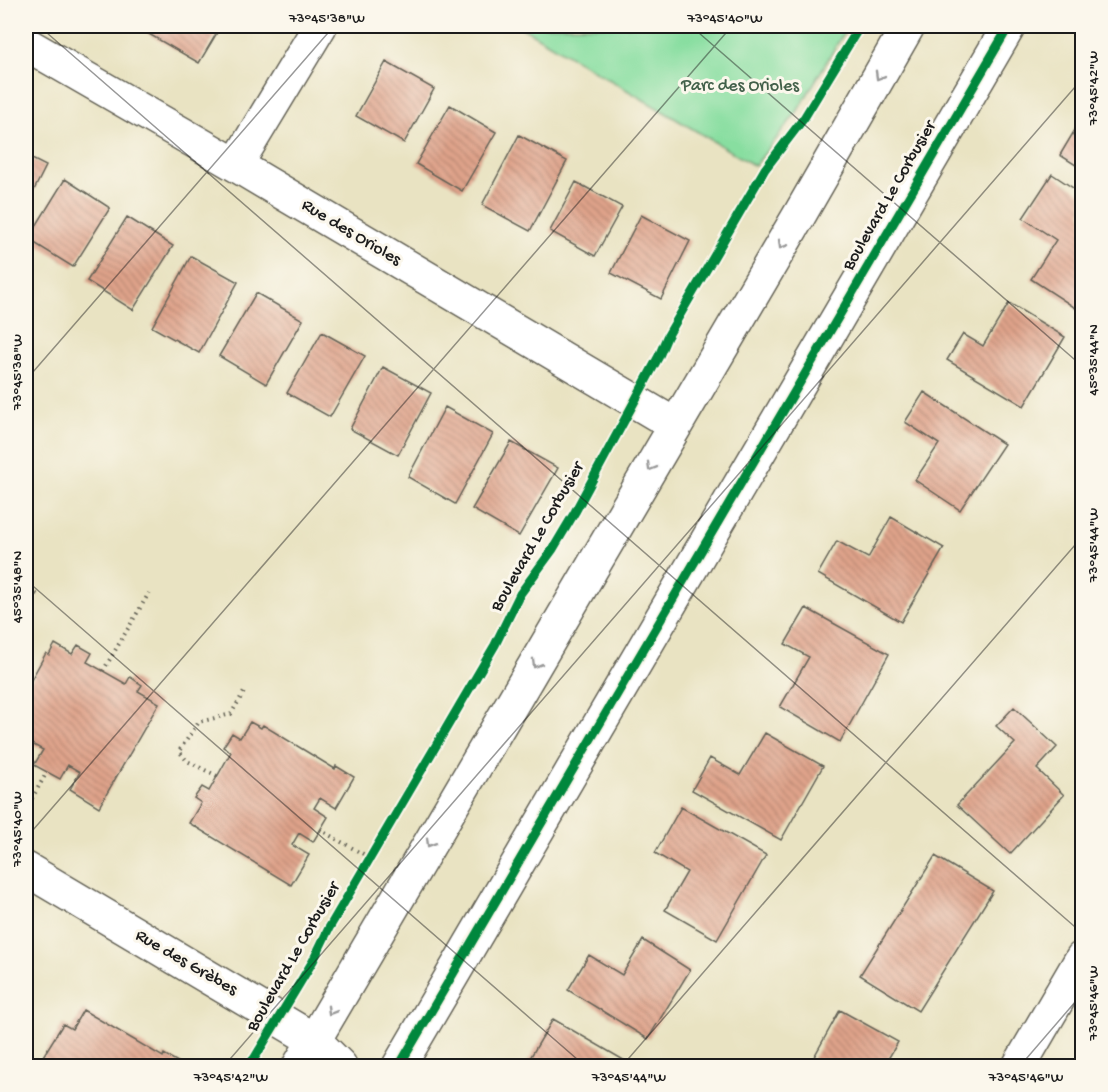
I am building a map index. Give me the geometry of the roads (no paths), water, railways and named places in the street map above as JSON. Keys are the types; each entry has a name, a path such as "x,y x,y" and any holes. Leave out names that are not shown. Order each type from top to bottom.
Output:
{"street":[{"path":"236,165 320,26"},
{"path":"307,1053 908,26"},
{"name":"Boulevard Le Corbusier","path":"399,1066 1010,26"},
{"name":"Rue des Orioles","path":"26,44 236,165 675,425"},
{"name":"Rue des Grèbes","path":"26,869 307,1053 340,1066"},
{"path":"1019,1066 1083,958"}],"park label":[{"name":"Parc des Orioles","path":"740,86"}]}
